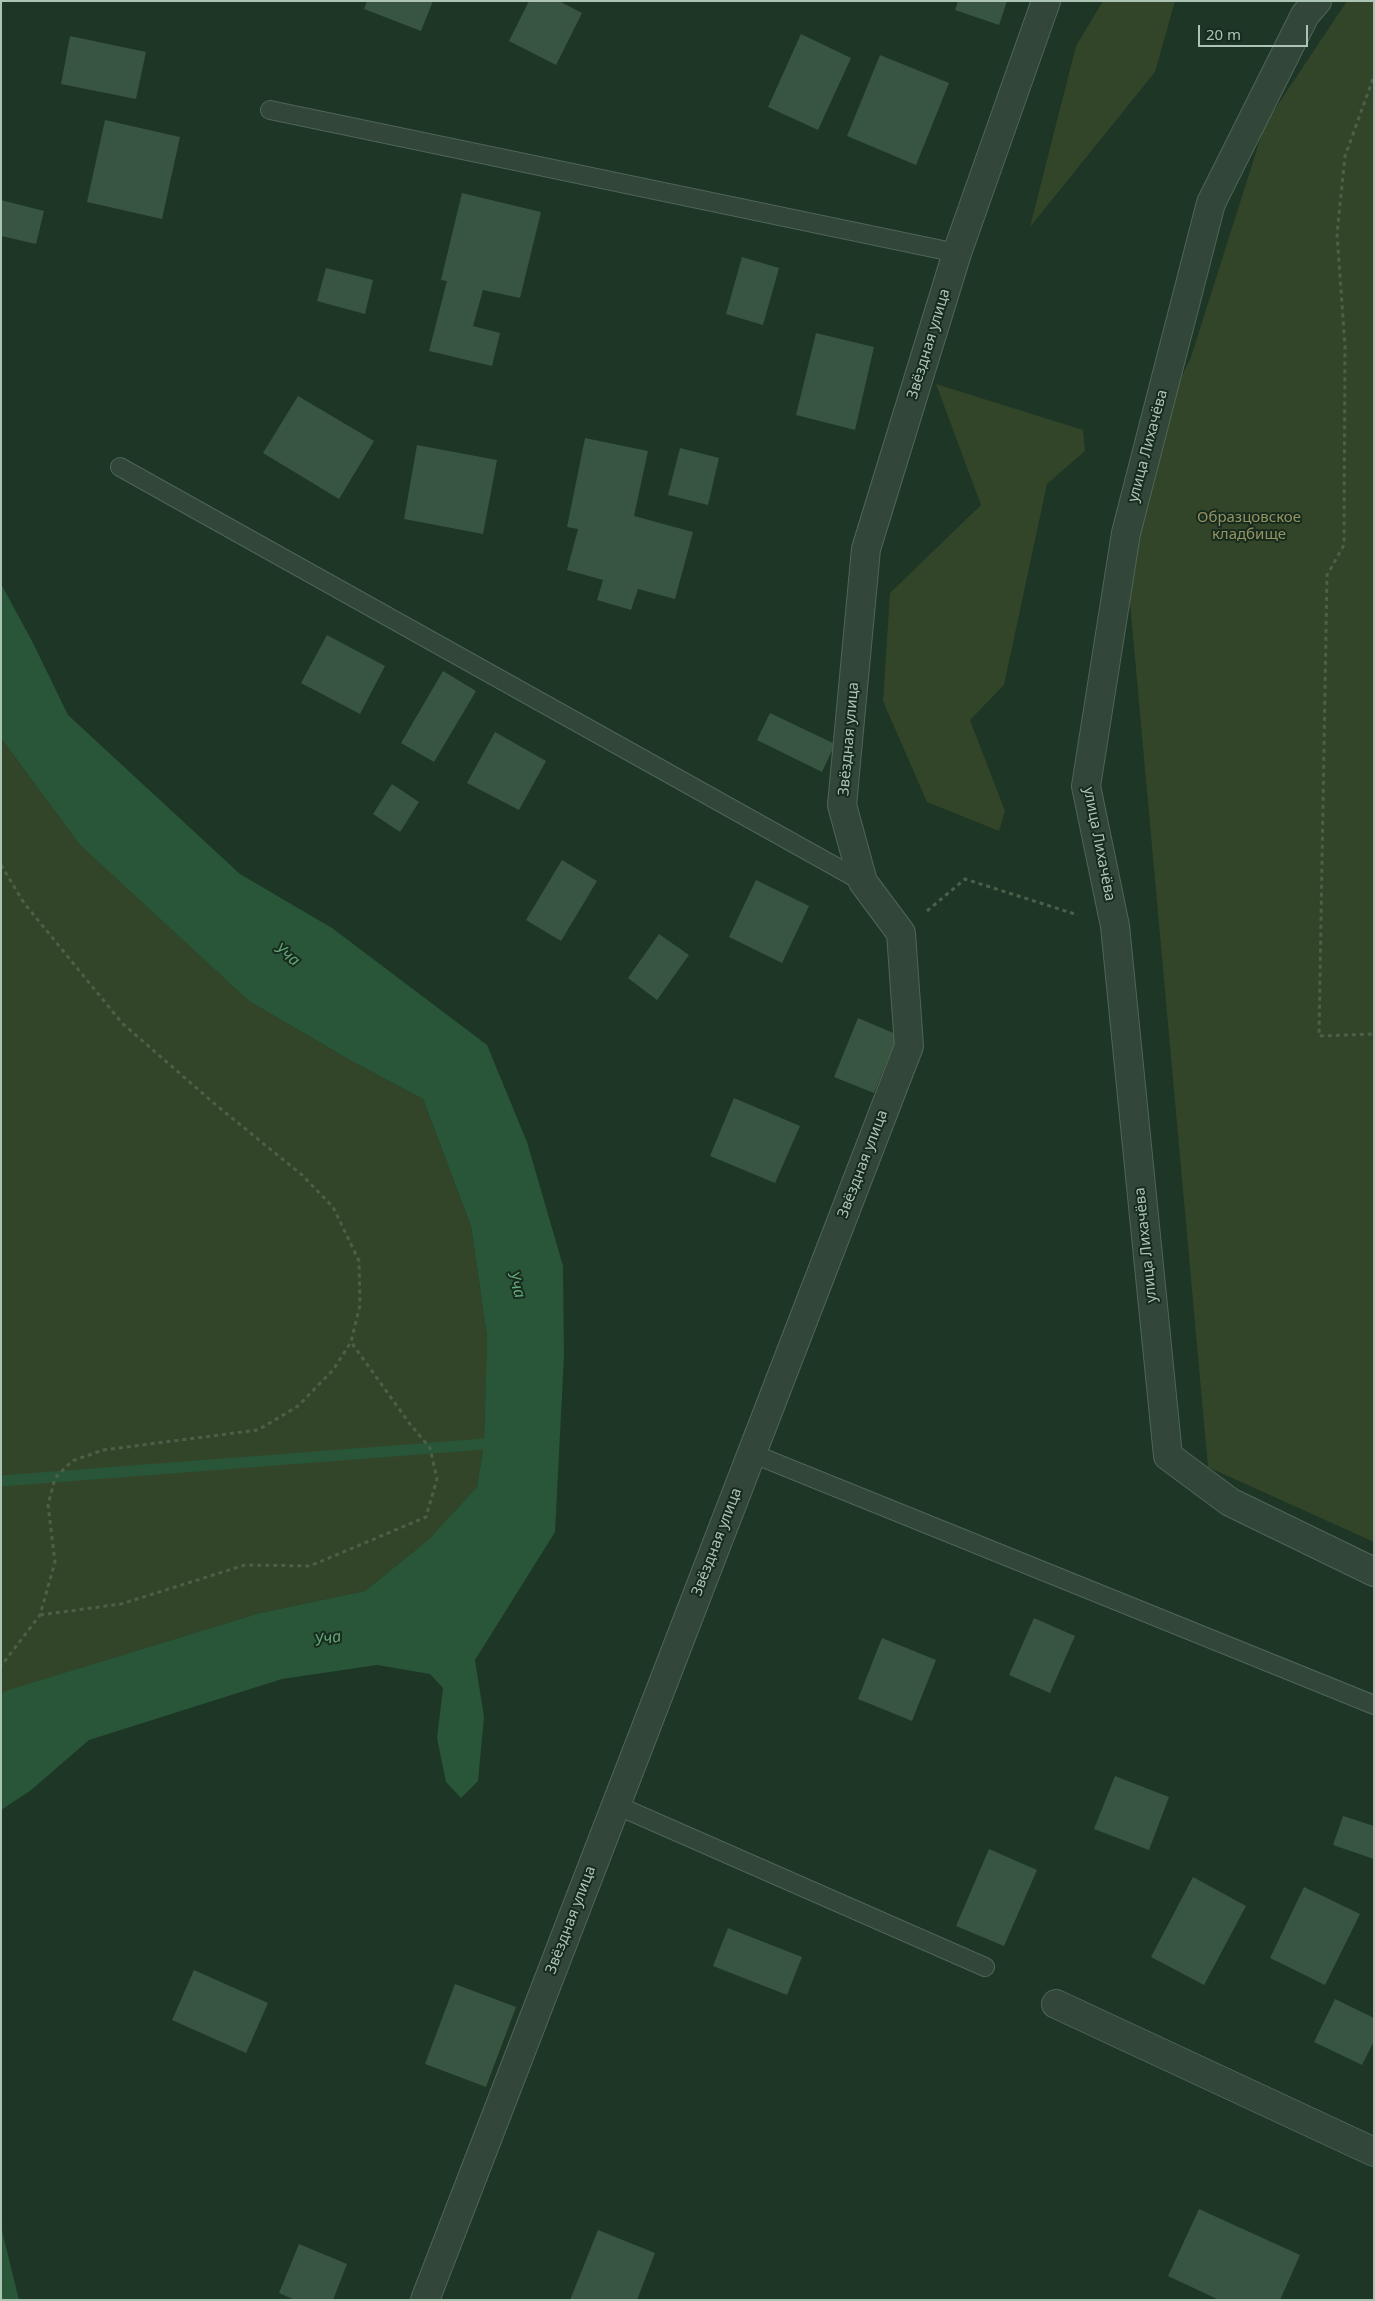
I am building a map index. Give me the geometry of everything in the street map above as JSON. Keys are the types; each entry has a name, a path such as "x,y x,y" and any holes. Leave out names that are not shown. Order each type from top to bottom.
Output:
{"street":[{"name":"Звёздная улица","path":"425,2300 909,1046 901,933 863,882 842,805 866,549 957,253 1046,1"},
{"name":"улица Лихачёва","path":"1316,1 1305,14 1211,204 1126,533 1086,786 1115,926 1168,1456 1230,1502 1374,1572"},
{"path":"1056,2004 1374,2152"}],"lane":[{"path":"270,110 957,253"},
{"path":"120,467 863,882"},
{"path":"751,1454 1374,1706"},
{"path":"616,1805 985,1967"}],"path":[{"path":"1374,80 1345,156 1337,234 1345,346 1344,545 1327,575 1319,1036 1374,1034"},
{"path":"1,864 24,903 122,1023 216,1105 302,1174 333,1207 359,1261 360,1305 351,1342 333,1370 298,1406 258,1430 103,1450 72,1461 54,1478 48,1505 55,1562 40,1615 1,1666"},
{"path":"901,933 965,879 1115,926"},
{"path":"40,1615 121,1604 245,1565 310,1566 426,1517 437,1479 430,1448 410,1424 351,1342"}],"green space":[{"path":"1103,1 1175,1 1155,72 1030,227 1076,46"},
{"name":"Образцовское кладбище","path":"1347,1 1374,1 1374,1542 1208,1467 1121,503 1191,357 1265,124"},
{"path":"936,384 1083,430 1085,451 1047,484 1004,685 970,720 1005,811 999,831 927,802 883,701 890,593 981,505"},
{"path":"1,738 80,845 249,1001 348,1059 423,1099 471,1226 487,1336 484,1444 477,1487 428,1540 365,1591 260,1613 1,1694"}],"water":[{"name":"Уча","path":"1,584 32,641 68,715 240,874 332,928 487,1045 527,1142 563,1266 564,1356 555,1532 475,1660 484,1717 478,1781 461,1798 446,1782 437,1738 443,1688 430,1674 377,1665 282,1679 89,1740 30,1791 1,1810 1,1694 5,1691 260,1613 365,1591 428,1540 477,1487 484,1444 487,1336 471,1226 423,1099 348,1059 249,1001 80,845 1,738"},
{"path":"2,2231 19,2300 1,2300"}],"building":[{"path":"367,1 433,1 421,31 364,9"},
{"path":"529,1 559,1 582,13 556,65 509,41"},
{"path":"958,1 1007,1 999,25 955,10"},
{"path":"801,34 851,58 818,130 768,107"},
{"path":"70,36 146,52 136,99 61,84"},
{"path":"880,55 949,83 916,165 847,136"},
{"path":"105,120 180,137 162,219 87,202"},
{"path":"462,193 541,212 520,298 483,290 473,326 500,333 492,366 429,351 447,281 441,280"},
{"path":"1,200 44,211 36,244 1,236"},
{"path":"742,257 779,268 763,325 726,314"},
{"path":"326,268 373,280 365,314 317,301"},
{"path":"816,333 874,347 855,430 796,415"},
{"path":"298,396 374,441 339,499 263,453"},
{"path":"585,438 648,451 634,516 693,532 675,599 638,589 631,610 597,600 603,580 567,570 578,529 567,527"},
{"path":"417,445 497,460 483,534 404,519"},
{"path":"680,448 719,458 708,505 668,495"},
{"path":"327,635 385,666 360,714 301,683"},
{"path":"443,671 476,691 434,762 401,743"},
{"path":"770,713 835,744 822,772 757,740"},
{"path":"495,732 546,761 519,810 467,783"},
{"path":"392,784 419,802 400,832 373,814"},
{"path":"562,860 597,881 561,941 526,920"},
{"path":"756,880 809,906 782,963 729,937"},
{"path":"659,934 689,955 657,1000 628,978"},
{"path":"858,1018 898,1035 874,1093 834,1077"},
{"path":"734,1098 800,1126 775,1183 710,1156"},
{"path":"1034,1618 1075,1636 1050,1693 1009,1675"},
{"path":"882,1638 936,1660 912,1721 858,1699"},
{"path":"1115,1776 1169,1797 1149,1850 1094,1829"},
{"path":"1343,1816 1374,1826 1374,1859 1333,1845"},
{"path":"989,1849 1037,1870 1004,1946 956,1926"},
{"path":"1193,1877 1246,1906 1204,1985 1151,1957"},
{"path":"1304,1887 1360,1914 1325,1985 1270,1958"},
{"path":"728,1928 802,1957 787,1995 713,1966"},
{"path":"194,1970 268,2003 246,2053 172,2020"},
{"path":"455,1984 516,2007 486,2087 425,2064"},
{"path":"1335,1999 1374,2018 1374,2041 1362,2065 1314,2042"},
{"path":"1199,2209 1300,2255 1280,2300 1219,2300 1168,2276"},
{"path":"598,2230 655,2253 637,2300 570,2300"},
{"path":"299,2244 347,2264 333,2300 295,2300 279,2293"}],"waterway":[{"path":"1,1481 498,1443"}]}
